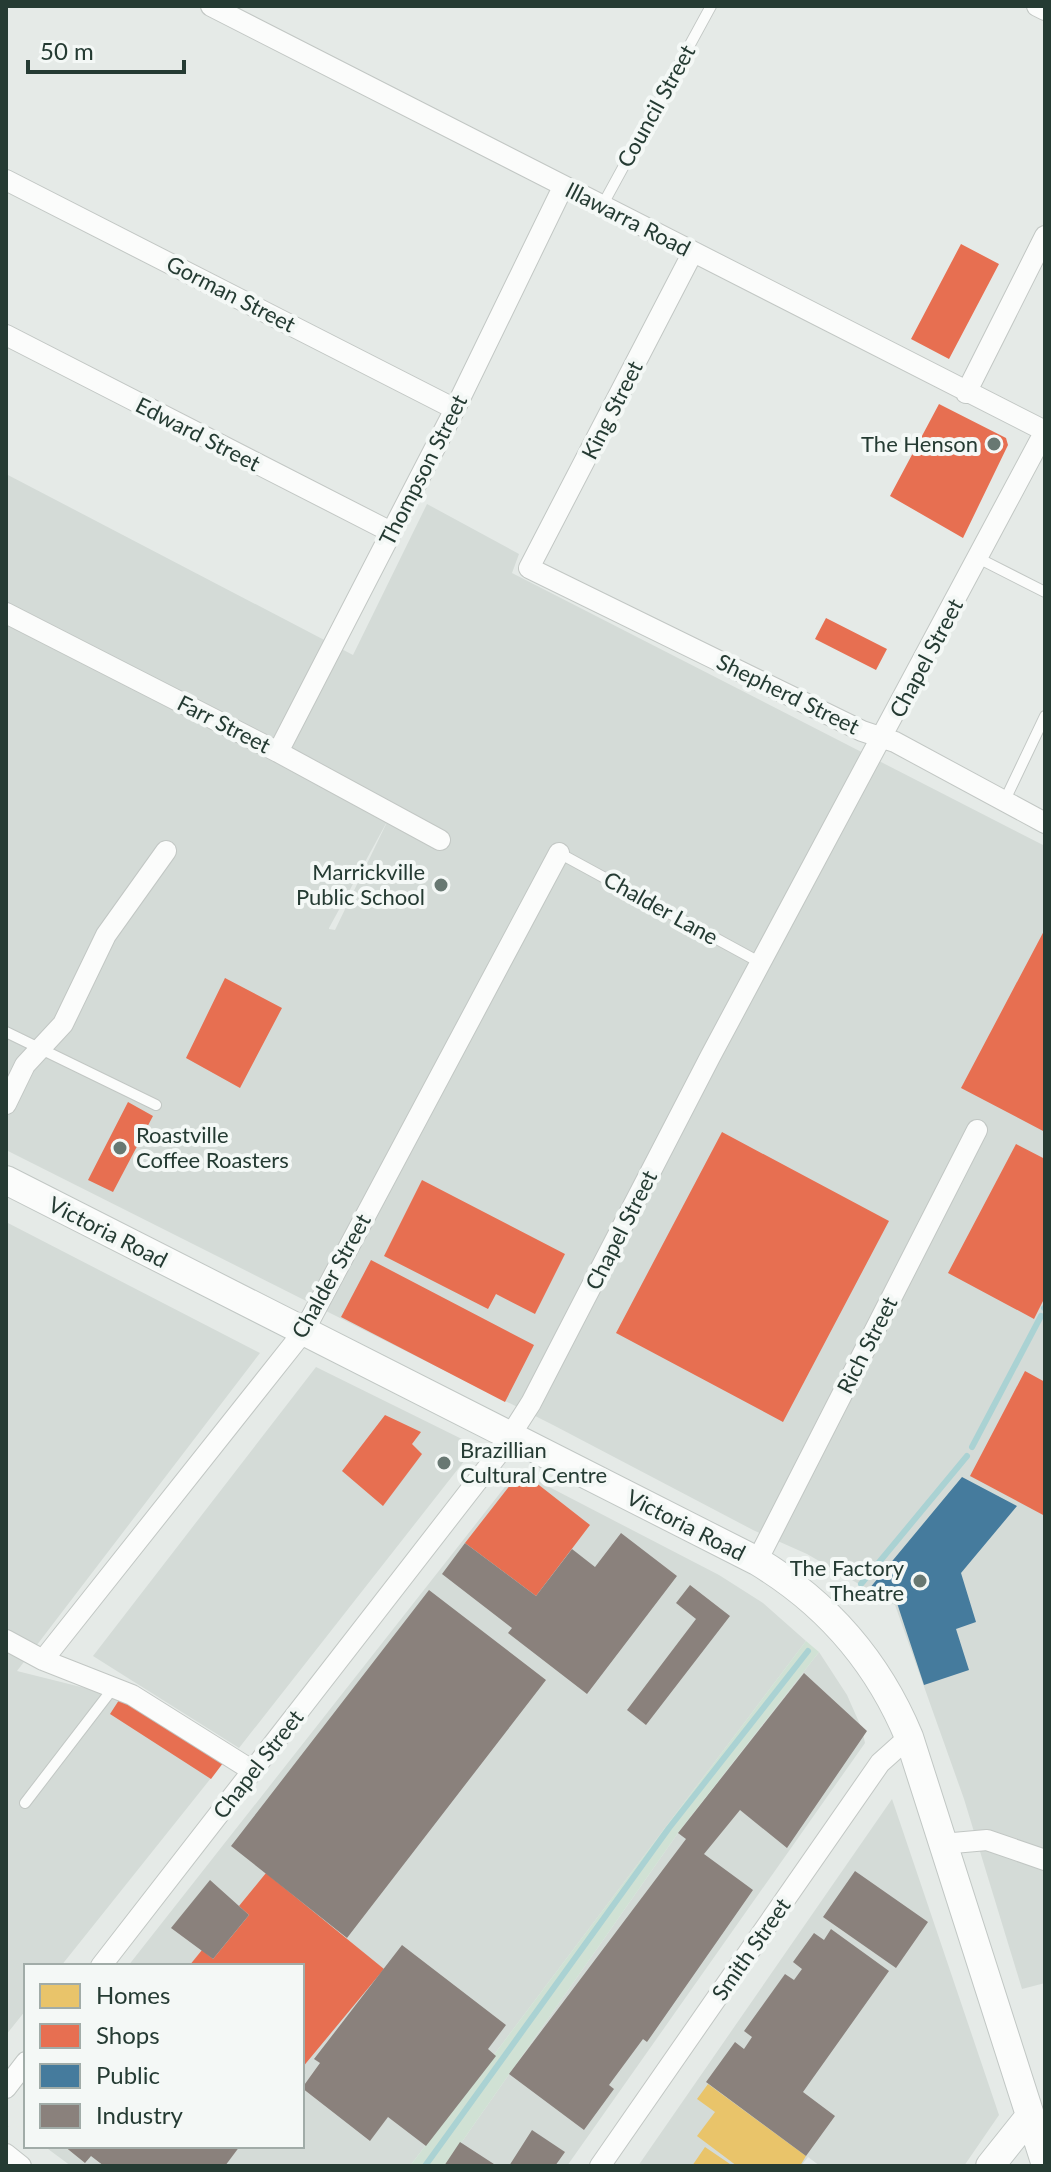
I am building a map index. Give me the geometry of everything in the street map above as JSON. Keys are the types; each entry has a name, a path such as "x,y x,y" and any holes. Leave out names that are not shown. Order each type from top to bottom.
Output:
{"main road":[{"name":"Victoria Road","path":"6,1180 757,1561 803,1591 844,1630 889,1694 909,1737 1045,2162"},
{"path":"990,2166 1030,2116"}],"street":[{"name":"Illawarra Road","path":"211,6 1045,431"},
{"path":"1037,6 1045,10"},
{"name":"Gorman Street","path":"6,180 455,409"},
{"name":"Thompson Street","path":"278,752 455,409 563,187"},
{"path":"966,393 1045,236"},
{"name":"King Street","path":"529,568 693,252"},
{"name":"Edward Street","path":"6,335 391,532"},
{"name":"Chapel Street","path":"103,1964 510,1436 1045,431"},
{"name":"Shepherd Street","path":"529,568 883,739 1045,823"},
{"name":"Farr Street","path":"6,613 278,752 440,840"},
{"path":"6,1104 25,1065 63,1024 106,935 166,851"},
{"name":"Chalder Street","path":"43,1660 304,1331 559,853"},
{"name":"Rich Street","path":"757,1561 977,1130"},
{"path":"6,1640 43,1660 114,1687 253,1771"},
{"name":"Smith Street","path":"600,2166 880,1763 909,1737"},
{"path":"942,1844 987,1840 1045,1860"},
{"path":"6,2088 24,2065"},
{"path":"6,2154 21,2166"}],"lane":[{"name":"Council Street","path":"602,206 711,6"},
{"path":"978,558 1045,592"},
{"path":"1004,802 1045,716"},
{"name":"Chalder Lane","path":"559,853 763,964"},
{"path":"6,1032 156,1105"},
{"path":"25,1803 114,1687"}],"shaded area":[{"path":"6,474 353,655 427,504 519,554 512,573 1045,846 1045,1983 1022,1989 964,1799 895,1605 807,1554 753,1530 555,1426 6,1150","holes":["389,818 335,930 329,928"]},
{"path":"6,1222 260,1353 17,1671 121,1697 223,1763 63,1964 24,1964 24,2012 6,2035"},
{"path":"316,1367 476,1446 239,1748 93,1656"},
{"path":"528,1476 719,1575 763,1603 806,1641 410,2166 71,2166 47,2148 304,2148 304,1964 130,1964 512,1478"},
{"path":"819,1652 847,1695 865,1743 567,2166 445,2166 678,1833"},
{"path":"892,1799 999,2115 964,2166 820,2166 808,2157 801,2166 638,2166"}],"green space":[{"path":"806,1641 819,1652 678,1833 445,2166 410,2166"}],"building: Homes":[{"path":"708,2084 806,2156 800,2166 737,2166 697,2136 715,2112 697,2099"},
{"path":"705,2147 733,2166 692,2166"}],"building: Shops":[{"path":"961,244 999,264 949,359 911,339"},
{"path":"939,404 1006,438 1008,445 963,538 890,496"},
{"path":"826,618 887,649 876,670 815,639"},
{"path":"1045,929 1045,1132 961,1088"},
{"path":"225,978 282,1008 240,1088 186,1058"},
{"name":"Roastville Coffee Roasters","path":"128,1102 153,1116 113,1192 88,1180"},
{"path":"722,1132 889,1221 783,1422 616,1333"},
{"path":"1016,1144 1045,1159 1045,1297 1034,1319 948,1273"},
{"path":"422,1180 565,1254 535,1314 496,1294 488,1309 384,1256"},
{"path":"371,1260 534,1345 505,1402 341,1317"},
{"path":"1025,1371 1045,1382 1045,1516 970,1476"},
{"path":"385,1415 421,1432 412,1444 422,1454 383,1506 342,1471"},
{"path":"521,1471 590,1525 536,1596 465,1543"},
{"path":"121,1697 223,1763 211,1779 110,1714"},
{"path":"266,1873 384,1969 304,2066 304,1964 191,1964 202,1950 213,1959 249,1915 239,1906"}],"building: Public":[{"name":"The Factory Theatre","path":"962,1477 1017,1506 961,1573 976,1622 956,1629 969,1670 924,1685 897,1603 869,1589"}],"building: Industry":[{"path":"621,1533 677,1576 587,1694 508,1633 512,1628 442,1574 465,1543 536,1596 572,1549 595,1567"},
{"path":"690,1585 730,1616 646,1725 627,1710 696,1619 676,1603"},
{"path":"429,1590 546,1680 347,1938 231,1846"},
{"path":"804,1673 867,1731 787,1848 740,1810 704,1854 753,1890 647,2042 643,2039 609,2085 614,2089 584,2130 509,2074 686,1839 678,1833"},
{"path":"855,1871 928,1922 896,1968 823,1917"},
{"path":"210,1880 249,1915 213,1959 171,1928"},
{"path":"831,1929 889,1971 803,2092 835,2116 806,2156 706,2082 735,2042 744,2049 752,2037 744,2031 785,1974 794,1980 802,1969 793,1962 814,1933 824,1940"},
{"path":"402,1945 506,2025 488,2049 496,2056 426,2146 388,2117 370,2141 304,2090 320,2063 314,2059"},
{"path":"532,2130 565,2152 555,2166 509,2166"},
{"path":"460,2142 497,2166 444,2166"},
{"path":"66,2148 238,2148 225,2166 104,2166 91,2156 85,2163"}],"waterway":[{"path":"972,1447 1041,1316"},
{"path":"861,1584 967,1456"},
{"path":"425,2166 669,1828 808,1651"}],"place":[{"name":"The Henson","path":"994,444"},
{"name":"Marrickville Public School","path":"441,885"},
{"name":"Roastville Coffee Roasters","path":"120,1148"},
{"name":"Brazillian Cultural Centre","path":"444,1463"},
{"name":"The Factory Theatre","path":"920,1581"}]}
